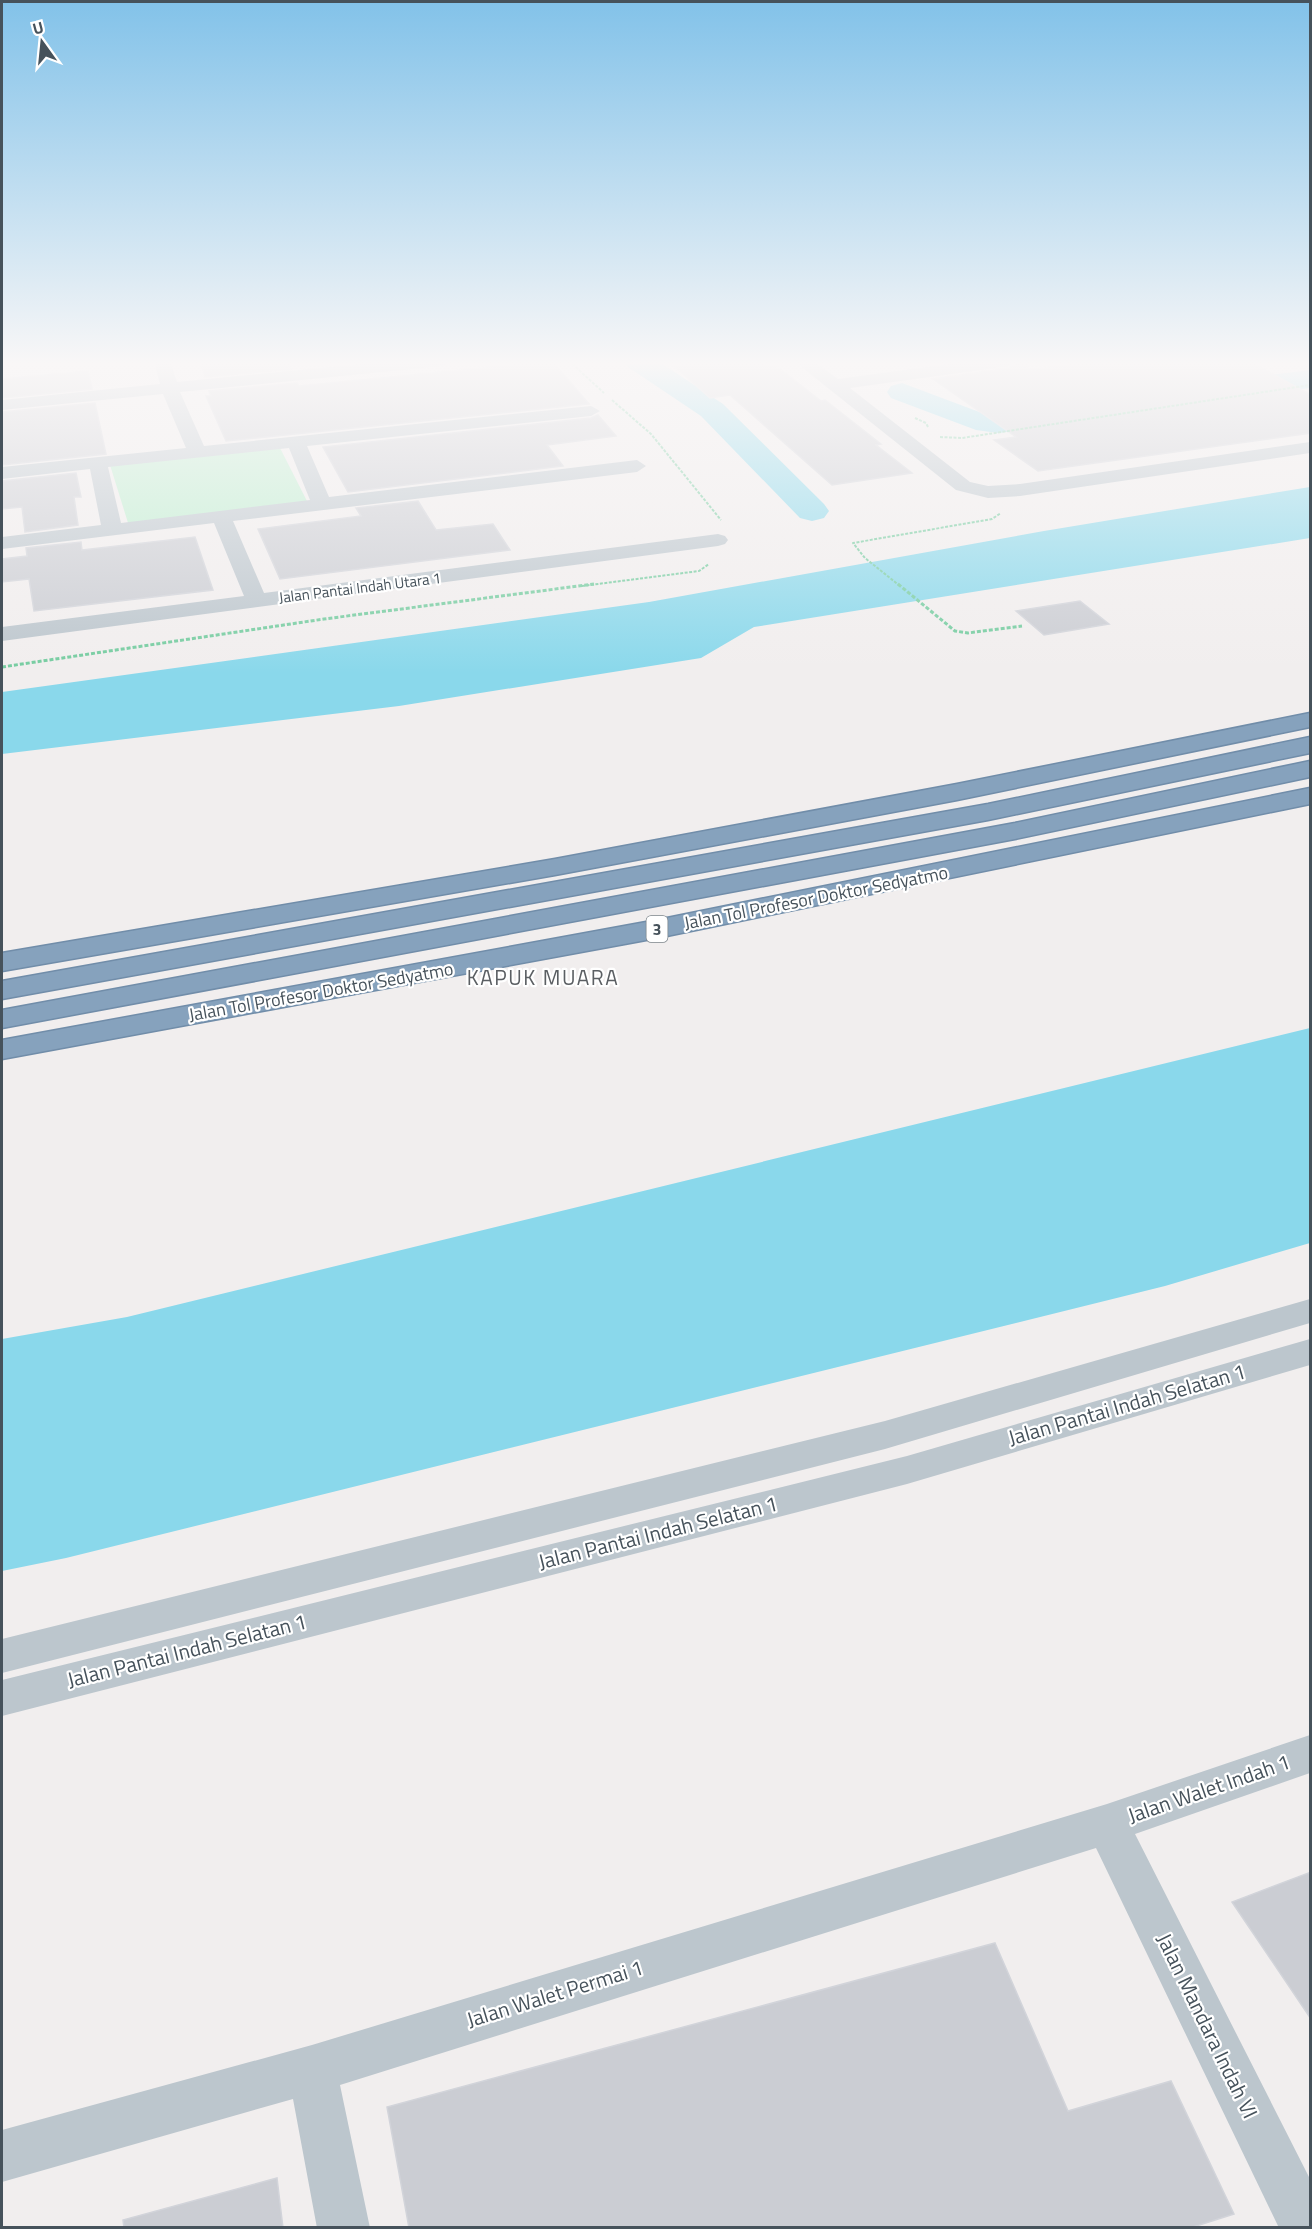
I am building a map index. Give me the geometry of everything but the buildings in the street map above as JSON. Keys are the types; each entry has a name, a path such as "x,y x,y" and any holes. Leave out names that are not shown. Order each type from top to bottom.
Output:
{"highway":[{"path":"2,962 578,863 957,792 1311,720"},
{"path":"2,990 988,812 1311,745"},
{"name":"Jalan Tol Profesor Doktor Sedyatmo","path":"2,1019 1004,833 1311,769"},
{"name":"Jalan Tol Profesor Doktor Sedyatmo","path":"2,1050 587,943 1052,851 1311,796"}],"street":[{"path":"2,473 79,465"},
{"path":"98,465 112,530"},
{"path":"306,465 322,504"},
{"path":"937,465 963,486 988,492 1186,465"},
{"path":"2,543 637,466"},
{"path":"221,516 256,602"},
{"name":"Jalan Pantai Indah Utara 1","path":"2,634 718,540"},
{"name":"Jalan Pantai Indah Selatan 1","path":"2,1656 885,1435 1311,1311"},
{"name":"Jalan Pantai Indah Selatan 1","path":"2,1698 907,1470 1311,1352"},
{"path":"885,1435 907,1470"},
{"name":"Jalan Walet Indah 1","path":"1107,1824 1311,1754"},
{"name":"Jalan Walet Permai 1","path":"2,2156 312,2069 1107,1824"},
{"name":"Jalan Mandara Indah VI","path":"1107,1824 1307,2228"},
{"path":"312,2069 344,2228"}],"path":[{"path":"2,667 324,619 699,571 711,562 722,519 677,465"},
{"path":"865,558 955,632 968,633 1022,626"}],"green space":[{"path":"110,465 289,465 309,505 129,526"}],"water":[{"path":"1310,487 1310,538 754,627 701,658 399,706 2,754 2,692 649,602 1044,531"},
{"path":"1310,1028 1310,1243 1165,1286 66,1558 2,1571 2,1339 127,1317"}],"waterway":[{"path":"766,465 812,511"}],"district":[{"name":"KAPUK MUARA","path":"543,978"}]}
